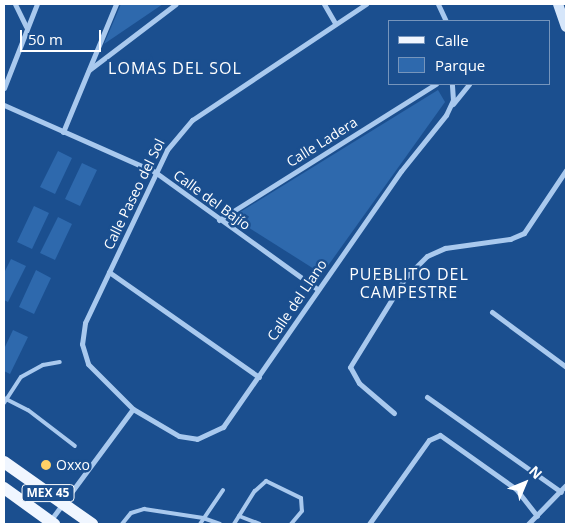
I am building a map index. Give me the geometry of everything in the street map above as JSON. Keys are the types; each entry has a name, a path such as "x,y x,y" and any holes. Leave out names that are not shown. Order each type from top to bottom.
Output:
{"main road":[{"name":"MEX 45","path":"4,462 92,524"},
{"name":"MEX 45","path":"4,488 52,523"}],"street":[{"path":"15,4 26,27"},
{"path":"4,88 26,27 37,4"},
{"path":"63,132 86,72 116,4"},
{"path":"86,72 176,4"},
{"path":"324,4 335,23"},
{"name":"Calle Paseo del Sol","path":"133,409 88,364 82,344 85,323 155,172 172,142 192,120 366,4"},
{"path":"438,4 446,20"},
{"path":"560,6 566,27"},
{"name":"Calle Ladera","path":"219,220 434,85"},
{"path":"451,106 452,85"},
{"name":"Calle del Llano","path":"133,409 179,436 196,439 223,427 259,377 317,289 468,85"},
{"name":"Calle del Bajío","path":"4,105 155,172 317,289"},
{"path":"394,413 352,374 354,356 417,265 445,248 510,239 524,233 566,170"},
{"path":"109,272 259,377"},
{"path":"492,312 566,367"},
{"path":"427,397 561,492"},
{"path":"52,523 62,503 133,409"},
{"path":"369,524 429,440 440,435 516,489 537,516"},
{"path":"528,524 566,485"}],"lane":[{"path":"60,362 43,366 21,377 4,400 28,410 75,446"},
{"path":"234,524 266,481 301,498 302,510 291,524"},
{"path":"200,524 223,490"},
{"path":"122,524 131,513 144,509 203,518 220,524"},
{"path":"239,516 260,524"}],"green space":[{"path":"121,4 163,4 104,44"},
{"path":"438,90 445,102 322,274 232,217"},
{"path":"58,151 72,158 55,194 40,187"},
{"path":"82,163 97,170 80,206 65,199"},
{"path":"34,206 49,213 32,249 17,242"},
{"path":"58,217 72,224 55,260 40,253"},
{"path":"11,259 26,266 8,302 4,300 4,273"},
{"path":"36,270 51,278 34,314 19,307"},
{"path":"13,330 28,337 10,374 4,371 4,349"}],"place":[{"name":"Oxxo","path":"46,465"}],"district":[{"name":"LOMAS DEL SOL","path":"175,68"},
{"name":"PUEBLITO DEL CAMPESTRE","path":"409,283"}]}
